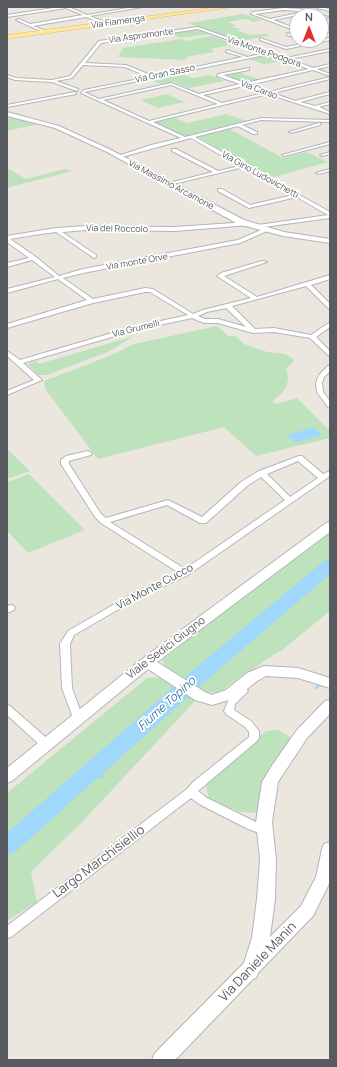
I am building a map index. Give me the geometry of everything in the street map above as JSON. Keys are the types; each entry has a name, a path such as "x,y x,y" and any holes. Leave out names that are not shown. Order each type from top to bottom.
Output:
{"main road":[{"name":"Via Fiamenga","path":"7,37 229,7"},
{"path":"318,7 330,10"},
{"name":"Via Massimo Arcamone","path":"7,113 57,128 171,184 246,226 296,237 330,241"},
{"name":"Viale Sedici Giugno","path":"7,777 147,662 330,526"},
{"path":"147,662 200,696 212,700 232,694 261,672 271,671 298,673 330,683"},
{"path":"250,972 261,938 266,899 268,859 264,831 265,810 270,782 302,734 330,705"},
{"name":"Via Daniele Manin","path":"162,1060 250,972 307,911 324,876 330,849"}],"street":[{"path":"7,16 66,7 106,24"},
{"path":"31,25 140,7"},
{"path":"289,10 277,9 253,13 289,28"},
{"path":"49,14 73,10"},
{"path":"269,20 289,16"},
{"path":"26,18 18,20 45,32"},
{"path":"284,26 289,25"},
{"name":"Via Monte Podgora","path":"198,28 330,77"},
{"name":"Via Aspromonte","path":"52,81 71,77 100,42 198,28"},
{"path":"261,39 286,48 289,47"},
{"path":"285,60 330,50"},
{"name":"Via Gran Sasso","path":"227,51 246,57"},
{"name":"Via Gran Sasso","path":"83,92 266,53"},
{"path":"82,64 126,66 152,77"},
{"path":"198,95 330,65"},
{"name":"Via Carso","path":"248,69 218,75 330,113"},
{"path":"7,76 15,79 52,81 76,92"},
{"path":"148,122 330,77"},
{"path":"98,100 171,84 222,104"},
{"path":"7,107 76,92 83,92 184,138"},
{"path":"294,102 330,93"},
{"path":"230,102 240,107"},
{"path":"315,107 330,103"},
{"path":"120,158 191,136 267,118 328,121"},
{"path":"291,132 328,121"},
{"path":"239,124 255,133"},
{"name":"Via Gino Ludovichetti","path":"191,136 330,215"},
{"path":"284,155 330,143"},
{"path":"174,150 218,172"},
{"path":"322,155 330,153"},
{"path":"171,184 244,166"},
{"path":"318,173 330,170"},
{"path":"220,190 249,207 296,196"},
{"path":"262,229 330,215"},
{"path":"231,217 236,223 235,225"},
{"name":"Via del Roccolo","path":"7,239 56,230 100,228 175,230 235,225 246,226"},
{"name":"Via del Roccolo","path":"228,226 246,226"},
{"name":"Via monte Orve","path":"7,291 57,276 240,241 262,229"},
{"path":"56,230 94,256"},
{"path":"7,239 92,301"},
{"path":"7,265 34,258"},
{"path":"256,299 220,276 264,262"},
{"name":"Via Grumelli","path":"18,363 131,329 193,316 330,277"},
{"path":"307,284 330,307"},
{"path":"7,326 92,301 151,290 193,316 204,321 218,321 253,331 274,330 312,337 330,354"},
{"path":"228,306 253,331"},
{"path":"312,337 330,324"},
{"path":"7,353 39,380 7,393"},
{"path":"330,368 321,376 318,383 320,392 330,406"},
{"path":"88,453 69,458 65,460 65,464 98,515 104,521 185,573"},
{"path":"104,521 168,502 203,521 244,484 262,473 299,458 326,476"},
{"path":"262,473 290,501"},
{"name":"Via Monte Cucco","path":"78,718 67,688 65,644 70,633 135,596 185,573 326,476"},
{"name":"Largo Marchisiellio","path":"7,933 191,792 197,785 254,738 254,731 248,724 229,711 231,703 261,672"},
{"path":"7,709 46,744"},
{"path":"191,792 204,801 264,831"}],"green space":[{"path":"243,14 262,20 254,22 245,19 228,22 236,25 232,27 241,29 237,30 249,35 270,35 237,42 188,23"},
{"path":"198,29 209,34 181,38 169,33"},
{"path":"211,36 235,44 211,49 214,51 213,52 186,57 185,60 118,57 123,48 181,39 186,41"},
{"path":"267,55 282,61 264,64 246,58"},
{"path":"236,71 261,80 243,84 218,75"},
{"path":"177,73 194,78 211,75 225,81 189,88 174,82 160,84 148,79"},
{"path":"167,94 184,102 158,108 140,100"},
{"path":"226,114 247,121 187,137 152,122 175,118 188,123"},
{"path":"7,117 12,118 38,124 7,131"},
{"path":"230,129 283,158 306,152 328,162 270,178 198,137"},
{"path":"7,168 26,179 65,169 72,171 7,188"},
{"path":"217,326 228,336 235,336 244,344 267,352 285,354 293,359 293,362 286,369 288,377 287,385 282,393 272,401 275,404 297,398 330,431 330,438 256,456 224,427 98,459 45,389 44,381 109,356 134,344"},
{"path":"134,336 112,350 47,375 38,375 28,364 36,361 39,364"},
{"path":"7,449 30,471 7,479"},
{"path":"29,474 85,530 28,553 7,531 7,482"},
{"path":"330,532 330,611 282,650 225,688 221,693 207,692 196,700 83,821 31,872 37,902 7,921 7,793 147,678 163,677 168,672 162,660 244,596"},
{"path":"278,730 295,740 261,813 241,812 209,799 205,782 266,731"}],"water":[{"path":"314,427 322,435 296,443 287,435"}],"waterway":[{"name":"Fiume Topino","path":"7,846 199,676 330,565"},
{"path":"316,688 320,684"},
{"path":"89,774 102,777"}]}
